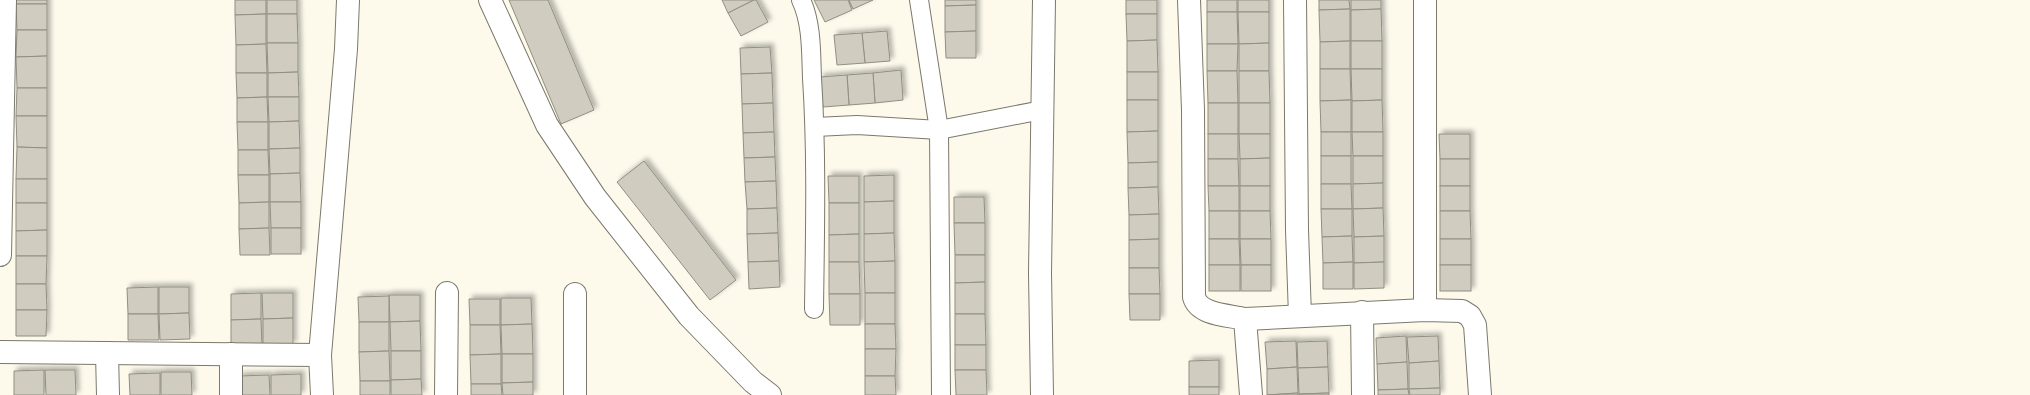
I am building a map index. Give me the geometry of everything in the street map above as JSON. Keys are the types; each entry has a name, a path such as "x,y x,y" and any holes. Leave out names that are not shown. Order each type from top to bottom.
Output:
{"street":[{"path":"0,255 5,0"},
{"path":"322,395 320,355 345,57 348,0"},
{"path":"490,0 547,125 595,197 689,316 753,382 770,395"},
{"path":"1042,395 1040,273 1044,0"},
{"path":"1189,0 1193,110 1194,297 1196,304 1202,309 1245,319 1362,312 1425,310 1462,311 1470,316 1475,325 1480,395"},
{"path":"1295,0 1297,230 1300,316"},
{"path":"1425,0 1425,310"},
{"path":"446,395 447,293"},
{"path":"575,395 576,294"},
{"path":"1362,312 1363,395"},
{"path":"1245,319 1251,395"},
{"path":"0,352 320,355"},
{"path":"107,353 108,395"},
{"path":"231,354 231,395"}],"lane":[{"path":"801,0 807,20 810,45 815,127 814,309"},
{"path":"919,0 939,130 941,395"},
{"path":"815,127 857,125 939,130 1042,110"}],"building":[{"path":"16,0 47,0 47,4 16,4"},
{"path":"235,0 266,0 266,14 235,15"},
{"path":"267,0 297,0 297,14 267,14"},
{"path":"509,0 548,0 594,110 561,124"},
{"path":"722,0 754,0 728,13"},
{"path":"756,0 768,22 741,36 728,13"},
{"path":"814,0 848,0 852,10 825,22"},
{"path":"849,0 873,0 853,9"},
{"path":"945,0 976,0 976,5 945,6"},
{"path":"1126,0 1157,0 1157,14 1126,14"},
{"path":"1207,0 1237,0 1237,12 1207,12"},
{"path":"1238,0 1269,0 1269,12 1238,12"},
{"path":"1319,0 1349,0 1350,9 1319,10"},
{"path":"1351,0 1381,0 1381,9 1351,10"},
{"path":"16,4 47,4 47,30 17,30"},
{"path":"976,5 976,31 945,32 945,6"},
{"path":"1350,9 1350,41 1320,42 1319,10"},
{"path":"1381,9 1382,41 1351,41 1351,10"},
{"path":"1207,12 1237,12 1238,44 1207,44"},
{"path":"1238,12 1269,12 1269,43 1239,44"},
{"path":"266,14 266,44 236,45 235,15"},
{"path":"267,14 297,14 298,43 267,43"},
{"path":"1126,14 1157,14 1157,40 1127,41"},
{"path":"17,30 47,30 47,56 16,57"},
{"path":"887,31 890,61 865,63 862,33"},
{"path":"976,31 976,58 946,58 945,32"},
{"path":"862,33 865,63 837,65 834,35"},
{"path":"1157,40 1158,72 1127,72 1127,41"},
{"path":"1350,41 1350,69 1320,69 1320,42"},
{"path":"1351,41 1382,41 1382,69 1351,69"},
{"path":"267,43 298,43 298,72 268,73"},
{"path":"1269,43 1269,71 1239,71 1239,44"},
{"path":"266,44 267,73 236,73 236,45"},
{"path":"1207,44 1238,44 1237,71 1207,71"},
{"path":"770,47 772,73 741,74 740,48"},
{"path":"47,56 47,88 17,88 16,57"},
{"path":"1320,69 1350,69 1351,100 1320,101"},
{"path":"1351,69 1382,69 1382,100 1352,101"},
{"path":"901,70 903,100 875,103 873,73"},
{"path":"1207,71 1237,71 1238,103 1208,103"},
{"path":"1239,71 1269,71 1270,103 1239,103"},
{"path":"298,72 299,97 268,97 268,73"},
{"path":"1127,72 1158,72 1158,100 1127,100"},
{"path":"236,73 267,73 267,97 237,98"},
{"path":"772,73 773,103 742,104 741,74"},
{"path":"873,73 875,103 849,105 847,75"},
{"path":"847,75 849,105 823,107 820,77"},
{"path":"17,88 47,88 47,116 16,116"},
{"path":"267,97 268,122 237,122 237,98"},
{"path":"268,97 299,97 299,121 269,122"},
{"path":"1127,100 1158,100 1158,131 1127,132"},
{"path":"1351,100 1351,132 1321,132 1320,101"},
{"path":"1382,100 1383,132 1352,132 1352,101"},
{"path":"773,103 774,132 743,133 742,104"},
{"path":"1208,103 1238,103 1238,134 1208,134"},
{"path":"1239,103 1270,103 1270,134 1239,134"},
{"path":"16,116 47,116 47,148 17,147"},
{"path":"299,121 300,148 269,149 269,122"},
{"path":"237,122 268,122 268,150 238,150"},
{"path":"1158,131 1158,162 1128,163 1127,132"},
{"path":"774,132 775,157 744,158 743,133"},
{"path":"1321,132 1351,132 1351,156 1321,156"},
{"path":"1352,132 1383,132 1383,156 1353,156"},
{"path":"1208,134 1238,134 1238,159 1208,159"},
{"path":"1239,134 1270,134 1270,158 1240,159"},
{"path":"1439,134 1470,134 1470,159 1440,159"},
{"path":"17,147 47,148 47,179 16,179"},
{"path":"300,148 300,173 270,174 269,149"},
{"path":"238,150 268,150 269,175 238,175"},
{"path":"1321,156 1351,156 1351,184 1321,184"},
{"path":"1353,156 1383,156 1383,183 1353,184"},
{"path":"775,157 776,181 745,182 744,158"},
{"path":"1270,158 1270,186 1240,186 1240,159"},
{"path":"1208,159 1238,159 1239,186 1208,186"},
{"path":"1440,159 1470,159 1470,186 1440,186"},
{"path":"644,161 736,280 710,300 617,182"},
{"path":"1158,162 1158,187 1128,188 1128,163"},
{"path":"300,173 301,202 270,202 270,174"},
{"path":"238,175 269,175 269,202 239,203"},
{"path":"894,175 894,201 864,202 864,176"},
{"path":"828,176 859,176 859,203 829,203"},
{"path":"16,179 47,179 47,203 16,203"},
{"path":"776,181 777,208 747,209 745,182"},
{"path":"1383,183 1383,208 1353,209 1353,184"},
{"path":"1321,184 1351,184 1352,209 1321,209"},
{"path":"1208,186 1239,186 1239,211 1209,211"},
{"path":"1240,186 1270,186 1270,211 1240,211"},
{"path":"1440,186 1470,186 1470,211 1440,211"},
{"path":"1158,187 1159,214 1129,215 1128,188"},
{"path":"954,197 984,197 985,223 954,223"},
{"path":"894,201 894,233 864,234 864,202"},
{"path":"269,202 269,228 239,229 239,203"},
{"path":"270,202 301,202 301,228 271,228"},
{"path":"16,203 47,203 47,230 16,231"},
{"path":"829,203 859,203 859,234 829,235"},
{"path":"777,208 778,233 747,234 747,209"},
{"path":"1383,208 1384,236 1354,237 1353,209"},
{"path":"1321,209 1352,209 1352,236 1322,237"},
{"path":"1209,211 1239,211 1239,239 1209,239"},
{"path":"1240,211 1270,211 1271,239 1240,239"},
{"path":"1440,211 1470,211 1471,239 1440,239"},
{"path":"1159,214 1159,239 1129,240 1129,215"},
{"path":"954,223 985,223 985,255 955,255"},
{"path":"269,228 270,255 240,255 239,229"},
{"path":"271,228 301,228 301,254 271,254"},
{"path":"47,230 47,256 16,256 16,231"},
{"path":"778,233 779,261 748,262 747,234"},
{"path":"894,233 895,261 864,262 864,234"},
{"path":"859,234 859,262 829,262 829,235"},
{"path":"1352,236 1353,262 1323,263 1322,237"},
{"path":"1384,236 1384,262 1354,263 1354,237"},
{"path":"1159,239 1159,268 1129,268 1129,240"},
{"path":"1209,239 1239,239 1240,265 1209,265"},
{"path":"1240,239 1271,239 1271,265 1241,265"},
{"path":"1440,239 1471,239 1471,265 1440,265"},
{"path":"955,255 985,255 985,282 955,283"},
{"path":"16,256 47,256 46,284 16,284"},
{"path":"779,261 780,287 749,289 748,262"},
{"path":"895,261 895,293 865,293 864,262"},
{"path":"829,262 859,262 860,294 829,294"},
{"path":"1353,262 1353,289 1323,289 1323,263"},
{"path":"1384,262 1384,288 1354,289 1354,263"},
{"path":"1209,265 1240,265 1240,291 1209,291"},
{"path":"1241,265 1271,265 1271,291 1241,291"},
{"path":"1440,265 1471,265 1471,291 1440,291"},
{"path":"1129,268 1159,268 1160,294 1129,294"},
{"path":"985,282 985,314 955,314 955,283"},
{"path":"16,284 46,284 47,310 16,310"},
{"path":"158,287 158,314 128,314 127,288"},
{"path":"159,287 189,287 189,313 159,314"},
{"path":"261,293 261,319 231,320 231,294"},
{"path":"262,293 293,293 293,318 263,319"},
{"path":"865,293 895,293 895,324 865,324"},
{"path":"829,294 860,294 860,325 830,325"},
{"path":"1129,294 1160,294 1160,320 1130,320"},
{"path":"389,295 420,295 420,321 390,322"},
{"path":"389,296 389,322 359,322 358,297"},
{"path":"501,298 531,298 532,324 501,325"},
{"path":"469,299 500,299 500,325 470,325"},
{"path":"16,310 47,310 46,336 16,336"},
{"path":"189,313 190,339 160,340 159,314"},
{"path":"128,314 158,314 159,340 128,340"},
{"path":"955,314 985,314 986,345 955,345"},
{"path":"293,318 293,345 263,345 263,319"},
{"path":"261,319 262,346 231,346 231,320"},
{"path":"420,321 421,351 391,351 390,322"},
{"path":"359,322 389,322 389,351 359,352"},
{"path":"532,324 533,354 502,354 501,325"},
{"path":"865,324 895,324 896,349 865,349"},
{"path":"470,325 500,325 501,354 470,355"},
{"path":"1406,336 1407,362 1377,364 1376,338"},
{"path":"1438,336 1439,361 1409,363 1407,337"},
{"path":"1296,341 1297,367 1267,369 1265,342"},
{"path":"1327,341 1328,367 1298,368 1297,342"},
{"path":"955,345 986,345 986,370 955,370"},
{"path":"865,349 896,349 895,376 865,376"},
{"path":"389,351 390,381 360,381 359,352"},
{"path":"391,351 421,351 421,379 391,380"},
{"path":"501,354 501,384 471,384 470,355"},
{"path":"502,354 533,354 533,382 502,383"},
{"path":"1219,360 1219,387 1189,387 1189,361"},
{"path":"1439,361 1440,388 1409,389 1409,363"},
{"path":"1407,362 1408,389 1378,390 1377,364"},
{"path":"1297,367 1298,393 1267,395 1267,369"},
{"path":"1328,367 1329,393 1299,394 1298,368"},
{"path":"44,370 44,395 14,395 14,371"},
{"path":"45,370 75,370 76,395 46,395"},
{"path":"955,370 986,370 987,395 956,395"},
{"path":"161,372 191,372 192,395 161,395"},
{"path":"160,373 160,395 130,395 129,374"},
{"path":"301,374 301,395 271,395 271,375"},
{"path":"269,375 270,395 239,395 239,376"},
{"path":"865,376 895,376 896,395 865,395"},
{"path":"421,379 422,395 391,395 391,380"},
{"path":"360,381 390,381 390,395 360,395"},
{"path":"533,382 533,395 503,395 502,383"},
{"path":"471,384 501,384 502,395 471,395"},
{"path":"1189,387 1219,387 1219,395 1189,395"},
{"path":"1440,388 1440,395 1410,395 1409,389"},
{"path":"1408,389 1409,395 1378,395 1378,390"},
{"path":"1298,393 1298,395 1267,395"},
{"path":"1329,393 1329,395 1299,395 1299,394"}]}
